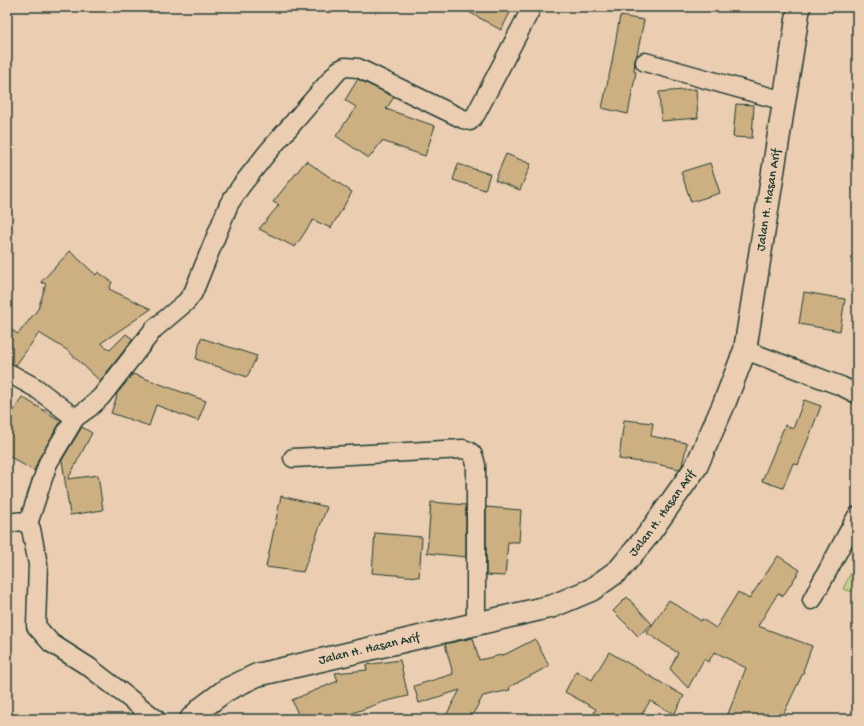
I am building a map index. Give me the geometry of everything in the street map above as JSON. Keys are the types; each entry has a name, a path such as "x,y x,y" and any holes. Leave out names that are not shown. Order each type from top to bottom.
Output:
{"main road":[{"name":"Jalan H. Hasan Arif","path":"191,719 202,708 226,690 257,675 553,606 591,590 620,570 648,536 696,467 746,350 799,7"}],"street":[{"path":"28,524 48,463 75,418 101,397 154,329 186,302 193,293 229,204 267,153 339,70 345,67 358,68 470,121 476,114 532,7"},
{"path":"645,62 784,101"},
{"path":"746,350 841,386 857,394"},
{"path":"7,372 36,388 75,418"},
{"path":"293,458 463,449 469,450 474,455 476,465 476,624"},
{"path":"812,600 857,516"},
{"path":"7,524 18,520 28,524 31,529 38,564 36,626 51,643 89,667 156,719"}],"green space":[{"path":"857,561 857,593 843,589"}],"building":[{"path":"460,7 513,7 501,30"},
{"path":"620,16 644,20 635,60 634,71 636,72 628,114 602,108"},
{"path":"358,79 394,97 386,109 435,126 425,156 382,141 369,158 336,136 356,107 345,100"},
{"path":"696,89 698,118 661,121 659,92"},
{"path":"736,104 754,105 752,138 733,137"},
{"path":"506,154 531,164 520,190 495,180"},
{"path":"306,161 352,192 331,228 313,220 295,247 259,229 279,205 273,202"},
{"path":"710,163 720,193 691,202 681,172"},
{"path":"458,164 490,174 485,190 453,180"},
{"path":"70,251 96,275 98,272 112,282 109,289 151,309 101,343 110,350 126,334 133,339 100,381 67,350 39,333 16,365 7,362 7,327 18,334 38,309 46,284 41,282"},
{"path":"804,292 845,299 840,331 799,324"},
{"path":"201,338 257,356 247,377 196,359"},
{"path":"133,374 206,401 198,421 156,405 149,426 111,413 117,396 116,395"},
{"path":"22,397 61,421 39,458 34,471 7,455 7,422"},
{"path":"804,400 821,406 798,465 793,463 783,488 762,481 785,425 793,429"},
{"path":"624,420 653,423 651,436 687,443 682,466 679,469 619,459"},
{"path":"82,427 92,433 68,479 98,475 103,510 70,515 62,460"},
{"path":"281,496 327,507 303,572 266,567"},
{"path":"431,502 466,505 466,557 427,553"},
{"path":"486,507 521,510 519,542 508,542 505,576 486,575"},
{"path":"375,533 422,537 419,577 372,573"},
{"path":"778,556 800,570 783,596 778,593 758,626 812,646 804,671 781,719 726,719 746,668 715,652 708,662 704,659 688,688 670,669 678,653 647,633 669,600 701,621 702,619 716,628 738,592 749,599"},
{"path":"627,597 652,624 638,636 613,611"},
{"path":"473,638 479,660 506,654 535,639 549,666 509,687 510,690 483,696 470,719 444,719 460,690 419,703 414,686 453,674 445,644"},
{"path":"609,652 684,696 674,714 650,701 639,719 591,719 596,709 565,692 576,671 592,680"},
{"path":"400,660 408,696 383,702 350,714 352,719 300,719 292,700 338,681 335,673 367,670 366,665"}]}
